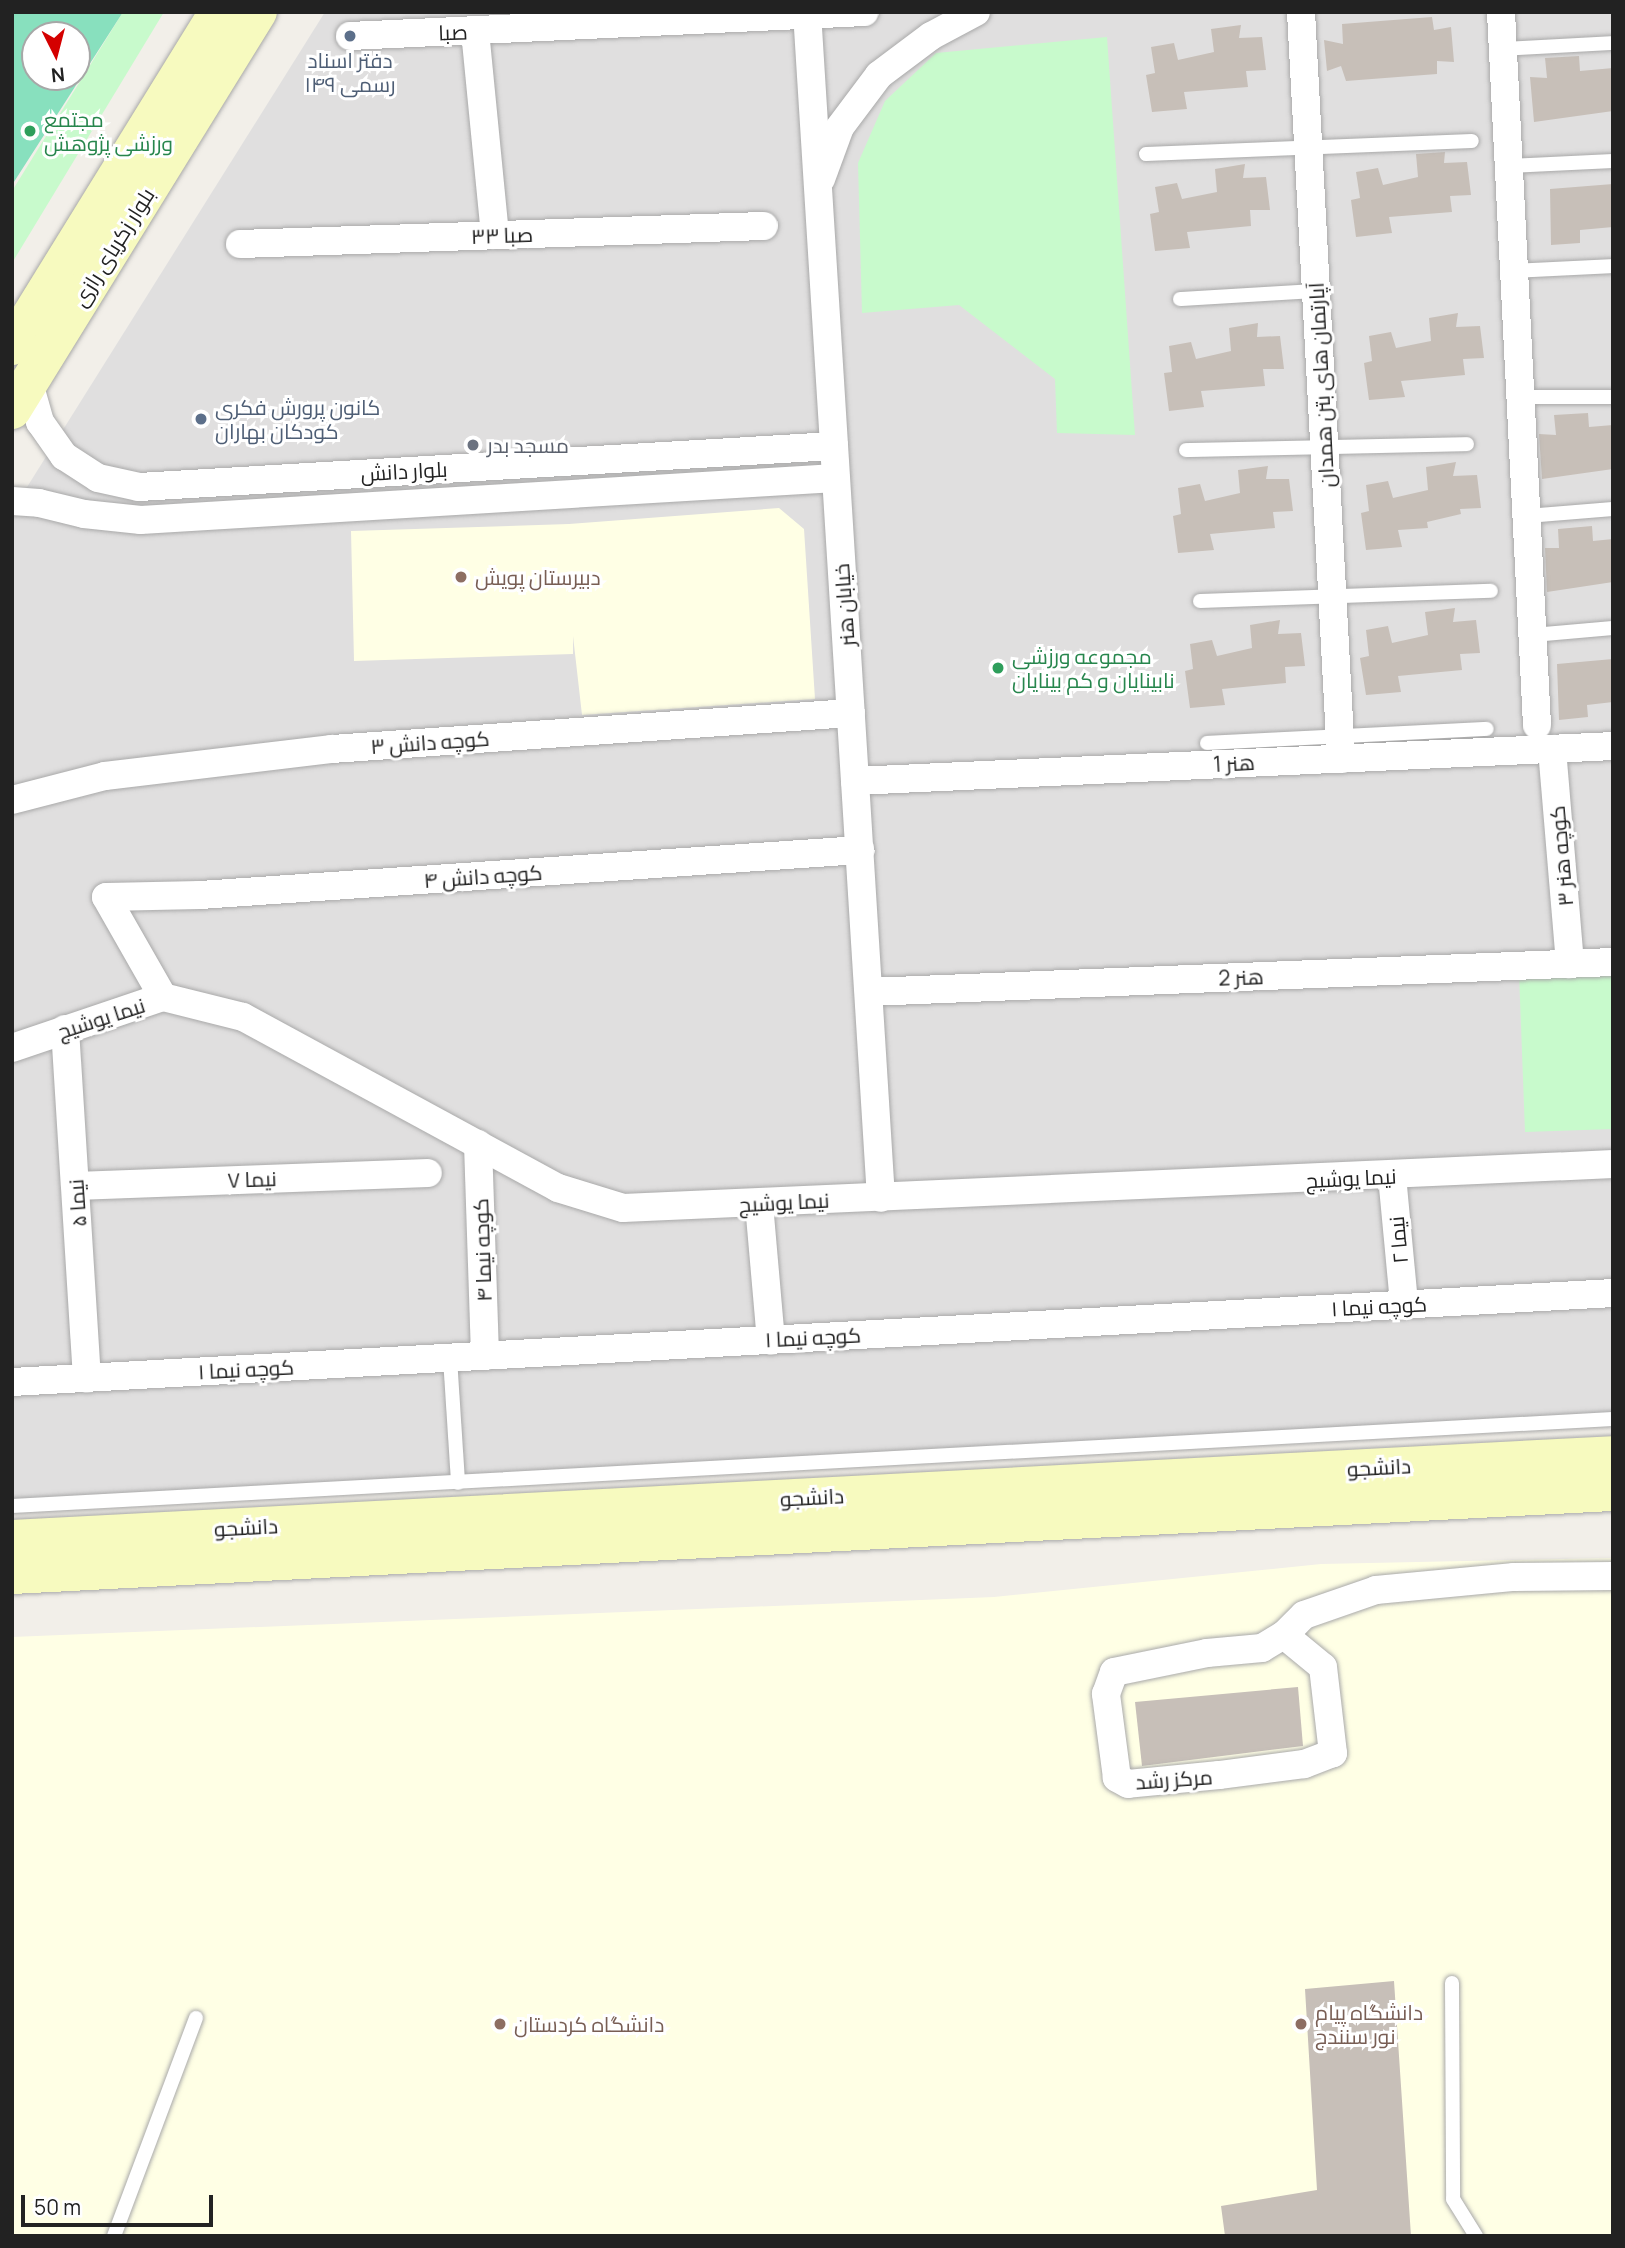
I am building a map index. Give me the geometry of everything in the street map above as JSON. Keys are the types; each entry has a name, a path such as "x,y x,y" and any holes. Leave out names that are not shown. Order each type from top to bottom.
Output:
{"street":[{"name":"بلوار زکریای رازی","path":"12,346 218,12"},
{"name":"بلوار زکریای رازی","path":"21,396 258,12"},
{"name":"صبا","path":"350,36 864,12"},
{"path":"818,188 840,127 879,75 931,36 976,12"},
{"name":"آپارتمان های بتن همدان","path":"1301,12 1340,749"},
{"path":"1501,12 1537,725"},
{"name":"خیابان هنر","path":"807,14 881,1198"},
{"path":"475,31 495,235"},
{"name":"۳۳ صبا","path":"240,244 764,226"},
{"name":"بلوار دانش","path":"21,396 64,456 98,478 139,487 834,446"},
{"name":"بلوار دانش","path":"12,502 39,503 84,514 141,520 836,478"},
{"path":"139,487 141,520"},
{"name":"کوچه دانش ۳","path":"12,800 105,776 332,749 851,713"},
{"name":"هنر 1","path":"855,781 1340,749 1552,749 1613,746"},
{"name":"کوچه هنر ۳","path":"1552,749 1570,964"},
{"name":"کوچه دانش ۴","path":"163,998 106,897 200,895 860,850"},
{"name":"هنر 2","path":"869,992 1613,962"},
{"name":"نیما یوشیج","path":"12,1048 163,998 243,1017 558,1188 623,1208 1392,1176 1613,1164"},
{"name":"نیما ۵","path":"65,1029 88,1378"},
{"name":"کوچه نیما ۴","path":"478,1144 485,1356"},
{"name":"نیما ۷","path":"76,1186 428,1172"},
{"name":"نیما ۲","path":"1392,1176 1404,1304"},
{"path":"759,1204 771,1340"},
{"name":"کوچه نیما ۱","path":"12,1382 1613,1293"},
{"name":"دانشجو","path":"12,1539 1613,1455"},
{"name":"دانشجو","path":"12,1576 1613,1492"},
{"name":"مرکز رشد","path":"1284,1635 1323,1667 1334,1753 1304,1764 1219,1775 1128,1784 1117,1778 1105,1694 1114,1672 1207,1653 1262,1648 1284,1635 1304,1615 1376,1590 1514,1577 1613,1576"}],"lane":[{"path":"1502,49 1613,43"},
{"path":"1146,154 1472,141"},
{"path":"1509,166 1613,161"},
{"path":"1514,271 1613,266"},
{"path":"1180,299 1316,291"},
{"path":"1521,397 1613,397"},
{"path":"1186,450 1467,444"},
{"path":"1527,516 1613,509"},
{"path":"1200,601 1491,592"},
{"path":"1532,635 1613,628"},
{"path":"1537,725 1552,749"},
{"path":"1207,743 1340,749 1488,729"},
{"path":"450,1358 458,1483"},
{"path":"12,1506 1613,1419"},
{"path":"1452,1983 1453,2199 1476,2236"},
{"path":"114,2236 195,2018"}],"shaded area":[{"path":"325,12 1613,12 1613,1416 12,1502 12,511"},
{"path":"779,508 804,529 815,699 582,715 573,636 573,654 354,661 351,531 569,524"},
{"path":"1613,1558 1613,2236 12,2236 12,1637 994,1597 1321,1564"}],"green space":[{"name":"مجتمع ورزشی پژوهش","path":"12,12 123,12 91,62 91,21 21,21 21,91 72,91 12,185"},
{"path":"123,12 164,12 12,263 12,191 74,91 91,91 91,64"},
{"path":"1107,37 1135,435 1057,433 1055,379 959,305 862,313 858,163 885,101 936,53"},
{"path":"1613,970 1613,1129 1525,1132 1519,973"}],"building":[{"path":"1432,17 1434,30 1451,27 1454,62 1437,61 1437,74 1346,81 1341,66 1327,71 1324,40 1343,44 1342,24"},
{"path":"1241,25 1239,38 1262,37 1266,70 1246,71 1248,87 1184,92 1187,109 1152,112 1146,75 1155,73 1151,47 1174,43 1178,60 1214,52 1211,29"},
{"path":"1579,56 1580,71 1613,68 1613,111 1534,122 1530,77 1547,78 1545,58"},
{"path":"1445,152 1444,163 1467,162 1471,195 1450,196 1452,212 1389,217 1392,233 1356,237 1351,200 1360,198 1356,172 1378,168 1383,185 1418,177 1416,154"},
{"path":"1245,164 1243,178 1266,177 1270,210 1250,210 1251,226 1187,232 1190,248 1155,251 1150,214 1159,212 1155,187 1177,183 1182,199 1217,192 1215,169"},
{"path":"1613,184 1613,227 1580,230 1580,243 1551,245 1550,189"},
{"path":"1458,313 1456,327 1480,326 1484,358 1463,359 1465,375 1401,381 1405,397 1369,400 1364,363 1372,361 1369,336 1391,332 1396,348 1431,341 1429,318"},
{"path":"1258,323 1257,337 1280,336 1284,369 1263,369 1265,386 1201,391 1204,407 1169,411 1164,373 1172,372 1169,346 1191,342 1196,359 1231,351 1229,328"},
{"path":"1588,413 1589,427 1613,425 1613,469 1542,479 1539,434 1556,435 1554,415"},
{"path":"1456,462 1453,476 1477,475 1481,508 1460,509 1461,514 1427,522 1428,528 1398,530 1402,547 1366,550 1361,513 1369,511 1366,485 1388,481 1393,498 1428,490 1426,467"},
{"path":"1268,466 1266,479 1289,479 1293,511 1273,512 1275,528 1210,534 1214,550 1178,553 1173,516 1181,514 1178,488 1200,484 1205,501 1240,493 1238,470"},
{"path":"1592,526 1593,541 1613,539 1613,582 1547,592 1545,548 1559,548 1558,529"},
{"path":"1455,608 1453,622 1476,620 1480,653 1460,654 1462,670 1398,676 1401,692 1366,695 1360,658 1369,656 1366,630 1388,626 1392,643 1428,635 1425,612"},
{"path":"1280,620 1278,634 1301,633 1305,666 1285,667 1286,683 1222,689 1225,705 1190,708 1185,671 1193,669 1190,644 1212,640 1217,656 1252,648 1250,625"},
{"path":"1613,659 1613,702 1587,705 1588,717 1559,720 1557,664"},
{"path":"1298,1687 1303,1746 1142,1766 1135,1702"},
{"name":"دانشگاه پیام نور سنندج","path":"1394,1981 1411,2236 1225,2236 1221,2206 1317,2190 1305,1989"}],"place":[{"name":"دفتر اسناد رسمی ۱۴۹","path":"350,36"},
{"name":"مجتمع ورزشی پژوهش","path":"30,131"},
{"name":"کانون پرورش فکری کودکان بهاران","path":"201,419"},
{"name":"مسجد بدر","path":"473,445"},
{"name":"دبیرستان پویش","path":"461,577"},
{"name":"مجموعه ورزشی نابینایان و کم بینایان","path":"998,668"},
{"name":"دانشگاه کردستان","path":"500,2024"},
{"name":"دانشگاه پیام نور سنندج","path":"1301,2024"}]}
